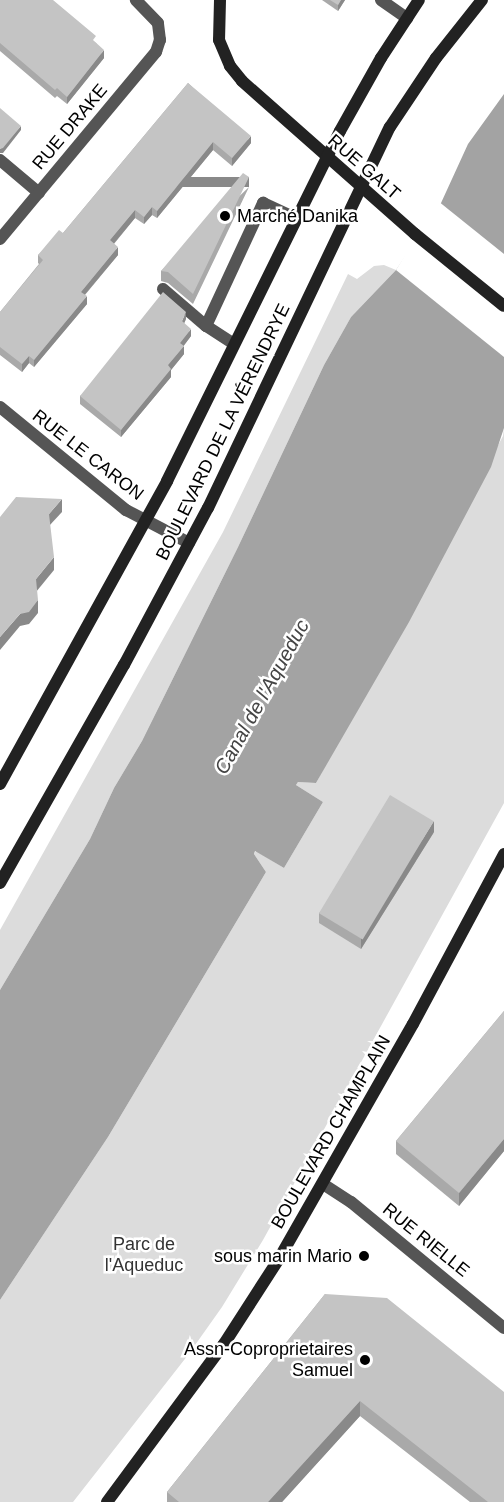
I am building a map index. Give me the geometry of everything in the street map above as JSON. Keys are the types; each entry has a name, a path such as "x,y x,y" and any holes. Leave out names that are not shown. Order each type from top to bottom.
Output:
{"main road":[{"name":"RUE GALT","path":"220,0 219,40 234,73 415,234 504,306"},
{"name":"BOULEVARD DE LA VÉRENDRYE","path":"0,784 146,521 326,157 381,58 419,0"},
{"name":"BOULEVARD DE LA VÉRENDRYE","path":"0,883 124,665 189,543 402,108 436,58 482,0"},
{"name":"BOULEVARD CHAMPLAIN","path":"107,1502 243,1317 323,1184 504,854"}],"street":[{"name":"RUE DRAKE","path":"0,239 154,54 160,34 156,18 136,0"},
{"path":"381,0 407,18"},
{"path":"0,160 39,193"},
{"path":"206,326 263,203 295,218"},
{"path":"163,290 206,326 234,344"},
{"name":"RUE LE CARON","path":"0,407 110,499 189,543"},
{"name":"RUE RIELLE","path":"323,1184 351,1202 504,1328"}],"green space":[{"path":"384,265 396,270 351,317 324,365 238,547 142,741 114,788 90,839 0,990 0,930 223,532 348,274 357,279 374,266"},
{"name":"Parc de l'Aqueduc","path":"504,428 504,803 263,1240 222,1307 188,1355 73,1502 0,1502 0,1300 108,1137 266,872 254,854 256,851 284,868 323,802 296,785 298,782 316,783 503,436"}],"water":[{"name":"Canal de l'Aqueduc","path":"504,94 504,428 491,467 409,622 316,783 298,782 296,785 323,802 284,868 255,851 254,854 266,872 108,1137 0,1300 0,990 90,839 114,788 142,741 238,547 324,365 351,317 396,270 441,203 468,144"}],"pier":[{"path":"438,201 504,254 504,357 396,270"}],"building":[{"path":"0,0 53,0 96,36 93,40 104,50 67,97 57,88 55,90 0,43"},
{"path":"330,0 341,0 338,5"},
{"path":"188,83 251,136 232,158 213,142 157,211 152,207 144,217 135,210 110,240 118,247 81,292 87,296 34,360 29,356 22,364 0,347 0,312 43,260 38,255 59,230 63,233"},
{"path":"0,108 21,126 0,149"},
{"path":"243,173 249,177 193,294 168,272 161,271"},
{"path":"163,292 186,312 182,321 191,329 180,343 184,346 168,365 171,369 121,430 80,396"},
{"path":"16,497 62,499 49,514 54,557 36,579 38,600 29,612 20,614 0,637 0,517"},
{"path":"390,795 434,821 363,940 319,913"},
{"path":"504,1011 504,1139 459,1193 396,1141"},
{"name":"Assn-Coproprietaires Samuel","path":"325,1294 387,1298 504,1392 504,1502 488,1502 360,1401 268,1502 179,1502 167,1492"}],"place":[{"name":"Marché Danika","path":"225,216"},
{"name":"sous marin Mario","path":"364,1256"},
{"name":"Assn-Coproprietaires Samuel","path":"365,1360"}]}
